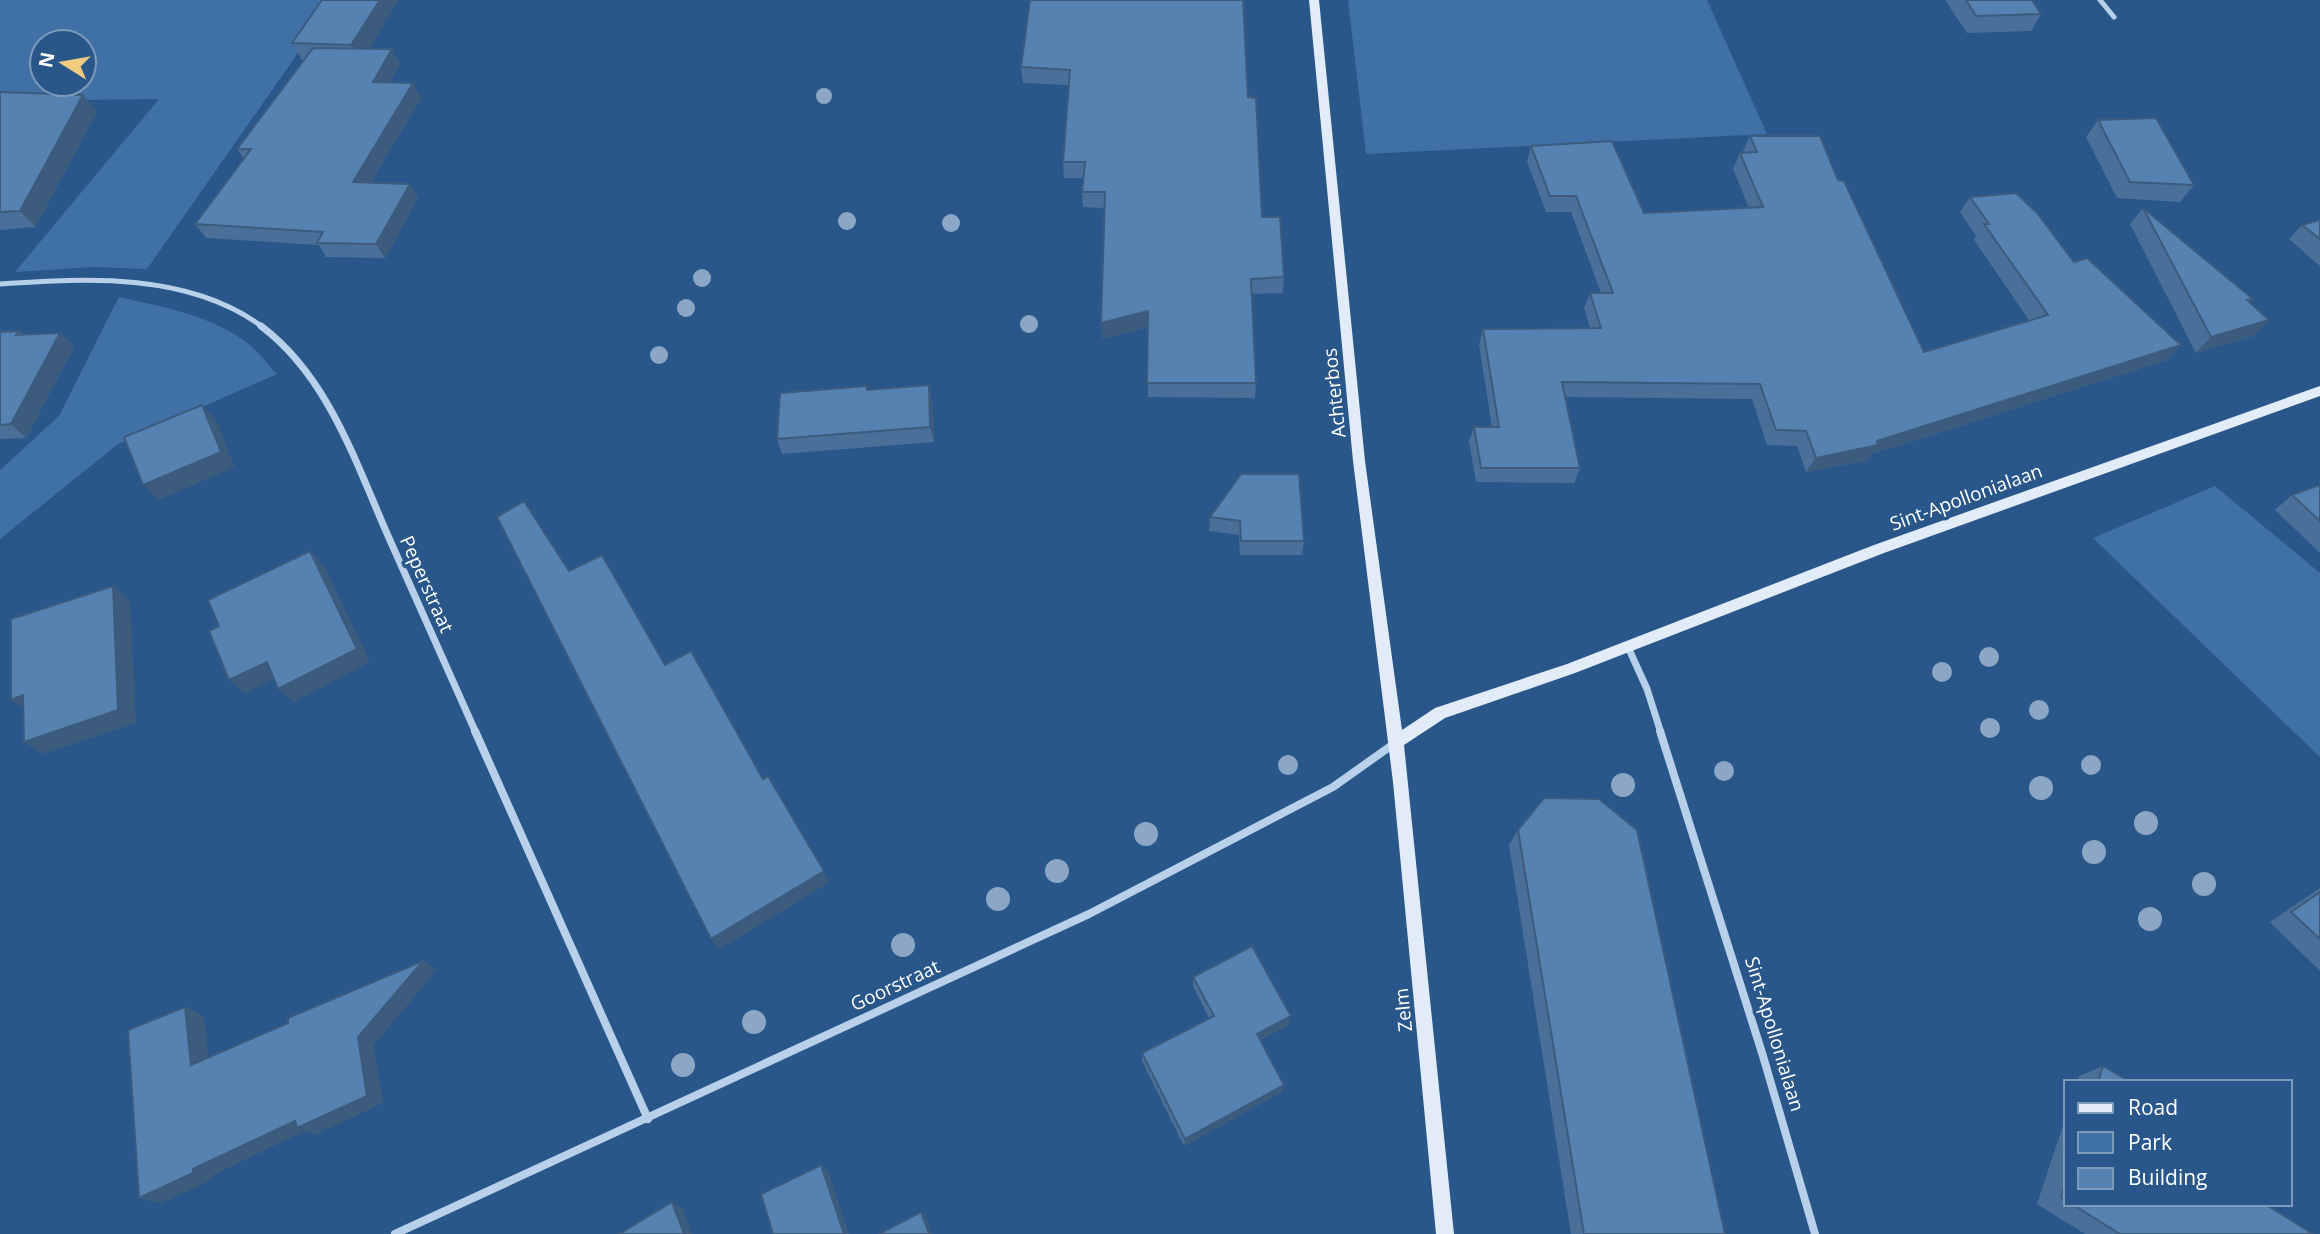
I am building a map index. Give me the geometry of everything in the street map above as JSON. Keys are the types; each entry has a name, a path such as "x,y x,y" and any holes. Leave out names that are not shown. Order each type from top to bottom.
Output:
{"street":[{"name":"Achterbos","path":"1314,0 1365,513 1401,782"},
{"path":"2101,0 2114,17"},
{"name":"Peperstraat","path":"0,284 89,280 177,289 223,303 254,318 283,343 297,360 334,415 648,1119"},
{"name":"Sint-Apollonialaan","path":"1396,742 1440,713 1628,647 1879,549 2320,391"},
{"name":"Sint-Apollonialaan","path":"1628,647 1647,689 1763,1056 1815,1234"},
{"name":"Goorstraat","path":"395,1234 1089,914 1333,786 1396,742"},
{"name":"Zelm","path":"1401,782 1446,1234"}],"green space":[{"path":"0,0 335,0 147,269 95,267 15,272 159,99 0,101"},
{"path":"1348,0 1707,0 1767,134 1366,154"},
{"path":"119,297 188,314 222,327 251,346 277,374 118,444 0,539 0,470 59,416"},
{"path":"2215,486 2320,573 2320,757 2093,538"}],"building":[{"path":"322,0 380,0 351,45 292,43"},
{"path":"1030,0 1243,0 1248,97 1256,98 1262,217 1280,217 1284,277 1251,279 1256,383 1147,383 1148,311 1101,323 1105,192 1082,192 1085,162 1063,162 1070,70 1021,67"},
{"path":"1966,0 2032,0 2041,14 1976,16"},
{"path":"313,48 392,49 373,82 413,83 353,182 410,184 376,244 317,243 323,232 195,224 251,149 237,149"},
{"path":"0,92 28,93 28,98 81,98 20,211 0,212"},
{"path":"2156,118 2194,185 2130,182 2098,120"},
{"path":"1750,136 1820,136 1838,180 1844,181 1924,352 2048,315 1984,224 1989,224 1970,197 2016,193 2037,213 2074,262 2087,258 2181,345 1877,441 1878,445 1816,458 1806,431 1776,430 1760,384 1562,382 1580,468 1481,468 1474,427 1499,427 1483,329 1601,328 1590,293 1613,293 1576,196 1550,196 1531,146 1612,141 1644,213 1763,207 1740,153 1757,152"},
{"path":"2143,208 2253,299 2247,300 2269,320 2211,337"},
{"path":"2320,220 2320,239 2302,225"},
{"path":"19,331 16,335 60,333 11,424 0,425 0,332"},
{"path":"929,385 930,427 777,439 780,393 867,386 867,390"},
{"path":"202,405 221,452 143,485 124,437"},
{"path":"1241,474 1299,474 1304,541 1241,541 1240,521 1210,517"},
{"path":"2320,485 2320,521 2292,495"},
{"path":"524,501 569,571 602,555 665,665 691,651 763,779 768,776 824,871 711,939 497,517"},
{"path":"310,551 357,649 278,689 267,662 229,680 209,631 219,626 208,600"},
{"path":"113,586 118,710 24,742 23,695 11,700 11,619"},
{"path":"1544,798 1599,799 1637,830 1725,1234 1584,1234 1518,830"},
{"path":"2320,892 2320,939 2291,912"},
{"path":"1252,946 1291,1016 1257,1034 1284,1085 1185,1139 1142,1053 1214,1016 1193,977"},
{"path":"423,961 358,1037 367,1096 297,1128 295,1121 193,1169 193,1173 139,1198 128,1030 185,1007 191,1065 288,1023 288,1018"},
{"path":"2103,1066 2127,1080 2099,1080"},
{"path":"821,1165 844,1234 773,1234 761,1194"},
{"path":"672,1202 684,1234 619,1234"},
{"path":"2075,1206 2268,1206 2313,1234 2120,1234"},
{"path":"921,1212 929,1234 879,1234"}]}
